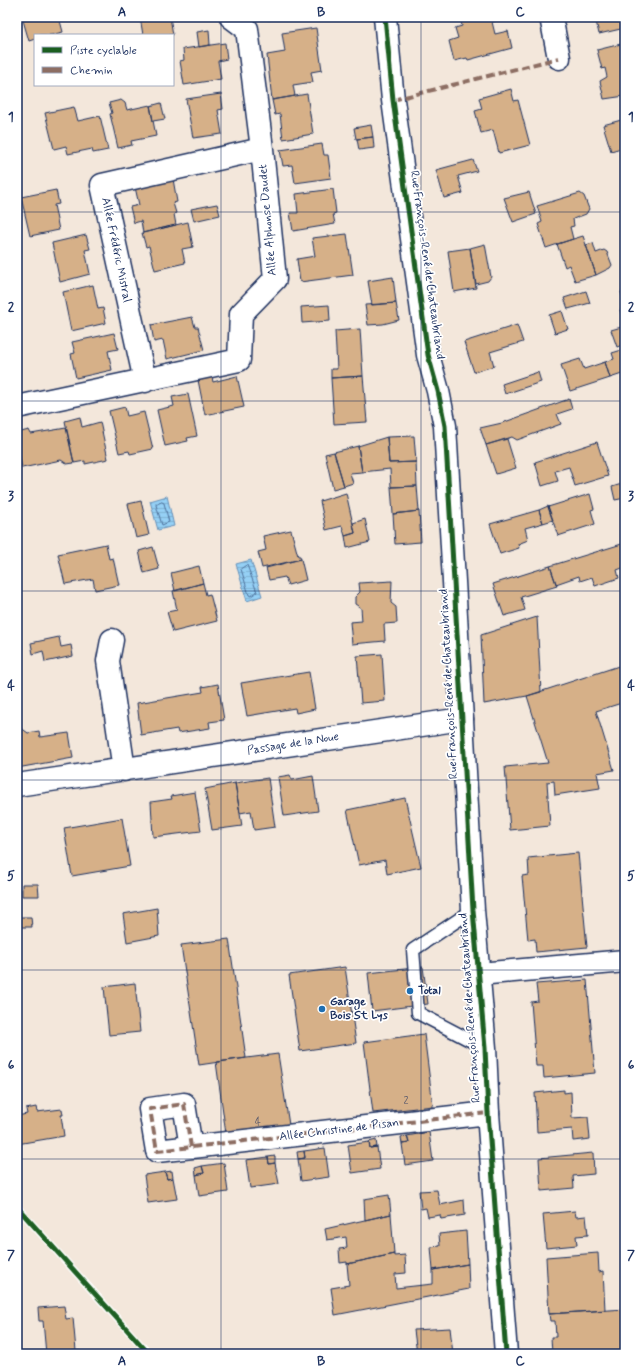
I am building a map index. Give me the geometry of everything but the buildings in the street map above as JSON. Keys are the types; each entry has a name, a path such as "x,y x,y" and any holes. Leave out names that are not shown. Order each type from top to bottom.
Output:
{"street":[{"name":"Allée Alphonse Daudet","path":"17,407 239,360 241,314 275,279 262,149 246,29 230,17"},
{"name":"Rue François-René de Chateaubriand","path":"385,17 393,100 428,354 438,391 444,426 473,910 485,1048 488,1113 506,1354"},
{"path":"551,17 559,58"},
{"name":"Allée Frédéric Mistral","path":"145,381 102,185 262,149"},
{"path":"112,640 108,661 124,770"},
{"name":"Passage de la Noue","path":"17,785 462,719"},
{"path":"479,974 625,961"},
{"name":"Allée Christine de Pisan","path":"190,1147 488,1113"}],"lane":[{"path":"473,910 413,950 418,1012 485,1048"}],"water":[{"path":"167,496 174,526 158,530 150,501"},
{"path":"251,560 262,596 247,601 236,564"}],"marked path":[{"path":"393,100 559,58"},
{"path":"191,1147 184,1104 150,1109 157,1151 488,1113"}],"cycle path":[{"path":"385,17 393,100 428,355 438,391 445,426 473,910 485,1048 488,1113 506,1354"},
{"path":"17,1207 149,1354"}],"place":[{"name":"Total","path":"410,991"},
{"name":"Garage Bois St Lys","path":"322,1009"}]}
